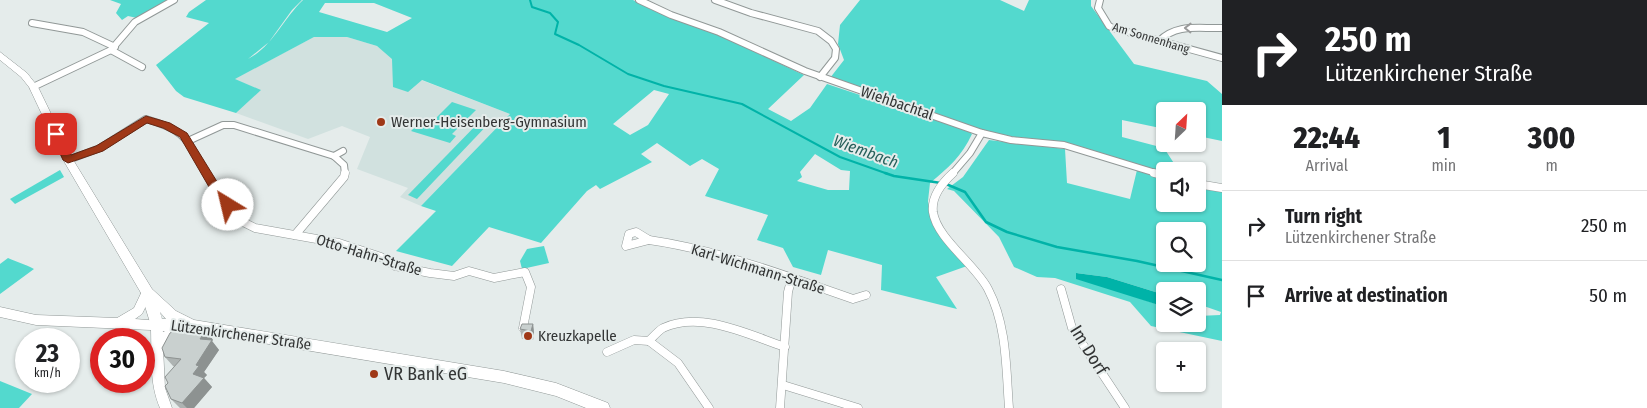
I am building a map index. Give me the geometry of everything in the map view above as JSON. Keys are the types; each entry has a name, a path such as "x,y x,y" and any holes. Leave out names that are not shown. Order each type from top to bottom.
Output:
{"main road":[{"name":"Lützenkirchener Straße","path":"0,55 24,75 33,87 68,160 148,292 157,325 190,325 511,378 570,394 603,408"},
{"path":"148,292 171,315 190,325"}],"street":[{"path":"33,87 113,48 135,22 174,0"},
{"name":"Wiehbachtal","path":"639,0 671,15 719,32 820,77 982,133 1011,140 1064,145 1156,173"},
{"path":"715,0 751,13 806,27 826,36 836,49 835,58 820,77"},
{"name":"Am Sonnenhang","path":"1100,0 1098,8 1109,26 1222,58"},
{"path":"32,23 83,32 113,48 142,67"},
{"path":"1159,41 1165,34 1180,28 1222,28"},
{"name":"Otto-Hahn-Straße","path":"68,160 100,148 146,119 152,120 178,130 188,141 220,196 227,203 228,210 255,228 339,243 381,257 395,266 430,273 454,276 469,271 494,278 525,272 531,287 523,328"},
{"path":"188,141 229,124 334,156 343,162 346,168 344,177 295,235"},
{"path":"982,133 961,165 941,183 933,207 937,222 943,233 978,273 993,297 998,310 1004,336 1009,408"},
{"path":"334,156 343,151"},
{"path":"1206,185 1222,188"},
{"name":"Karl-Wichmann-Straße","path":"649,240 676,244 792,277 853,299 866,295"},
{"path":"780,408 788,292 792,277"},
{"name":"Im Dorf","path":"1061,289 1072,328 1125,408"},
{"path":"120,322 138,311 148,292"},
{"path":"0,312 36,320 157,325 156,372 162,406"},
{"path":"650,341 662,328 676,323 698,321 785,347"},
{"path":"156,346 168,335 190,325"},
{"path":"607,352 634,340 650,341 678,363 709,408"},
{"path":"783,385 858,408"}],"shaded area":[{"path":"110,0 170,0 137,18 128,16 122,20 116,13 121,4"},
{"path":"206,0 302,0 292,10 269,42 303,0 633,0 650,9 721,36 804,75 768,109 791,121 810,108 827,84 968,131 972,134 964,149 954,161 930,183 928,201 932,223 967,266 936,277 957,309 881,290 882,265 828,250 821,275 793,267 783,248 757,240 768,215 705,196 719,169 702,159 690,166 657,143 641,154 652,162 600,189 596,185 587,191 541,243 489,227 452,266 396,251 436,211 421,206 510,114 422,80 408,92 393,87 392,59 377,46 347,37 314,37 235,79 261,90 236,113 184,97 176,91 156,65 209,23 186,17 189,12","holes":["325,3 374,3 412,18 387,32 319,12","269,42 257,54 248,59","654,90 669,94 648,125 630,135 613,124","815,154 841,170 850,171 849,190 828,190 797,181 802,177 800,172"]},
{"path":"860,0 1000,0 1024,11 1029,0 1091,0 1091,6 1134,64 1207,81 1222,94 1222,141 1206,138 1206,102 1156,102 1156,127 1122,120 1122,137 1156,146 1156,152 1167,152 1173,162 1156,162 1156,171 1054,141 992,133 830,78 844,60 838,44 840,25"},
{"name":"Werner-Heisenberg-Gymnasium","path":"314,37 347,37 377,46 421,80 510,114 421,206 400,197 408,188 357,169 370,137 342,126 308,139 236,113 260,90 234,79"},
{"path":"452,102 476,110 452,134 456,136 450,143 411,131 418,124 427,127"},
{"path":"484,117 492,120 417,199 408,195"},
{"path":"989,140 1065,149 1067,183 1130,199 1137,170 1156,175 1156,212 1206,212 1206,188 1222,191 1222,341 1179,332 1206,332 1206,316 1220,315 1221,312 1206,307 1206,282 1156,282 1156,292 1107,277 1076,273 1156,304 1156,327 1151,326 1130,302 1055,278 1037,277 1014,267 999,237 954,191 947,189 963,177"},
{"path":"60,170 64,177 15,204 10,199"},
{"path":"544,246 549,263 522,269 520,261 527,249"},
{"path":"8,258 34,269 0,294 0,264"},
{"path":"1076,273 1107,277 1156,292 1156,304 1076,279"},
{"path":"0,381 15,387 15,393 32,394 19,408 0,408"}],"building":[{"path":"522,324 533,324 531,331 520,329"},
{"path":"180,327 206,330 200,339 212,340 196,365 199,366 193,374 204,378 182,403 171,399 165,386 168,383 165,377 181,359 165,357 162,348 170,333"}],"waterway":[{"name":"Wiembach","path":"530,0 532,7 550,13 558,22 555,34 579,45 628,74 664,86 742,104 840,157 888,174"},
{"name":"Wiembach","path":"888,174 941,183"},
{"name":"Wiembach","path":"946,184 965,192 986,222 1007,232 1057,247 1137,261 1222,280"}],"place":[{"name":"Werner-Heisenberg-Gymnasium","path":"381,122"},
{"name":"Kreuzkapelle","path":"528,336"},
{"name":"VR Bank eG","path":"374,374"}],"route":[{"path":"56,134 68,160 100,148 146,119 167,125 184,135 220,196 228,205"}]}
